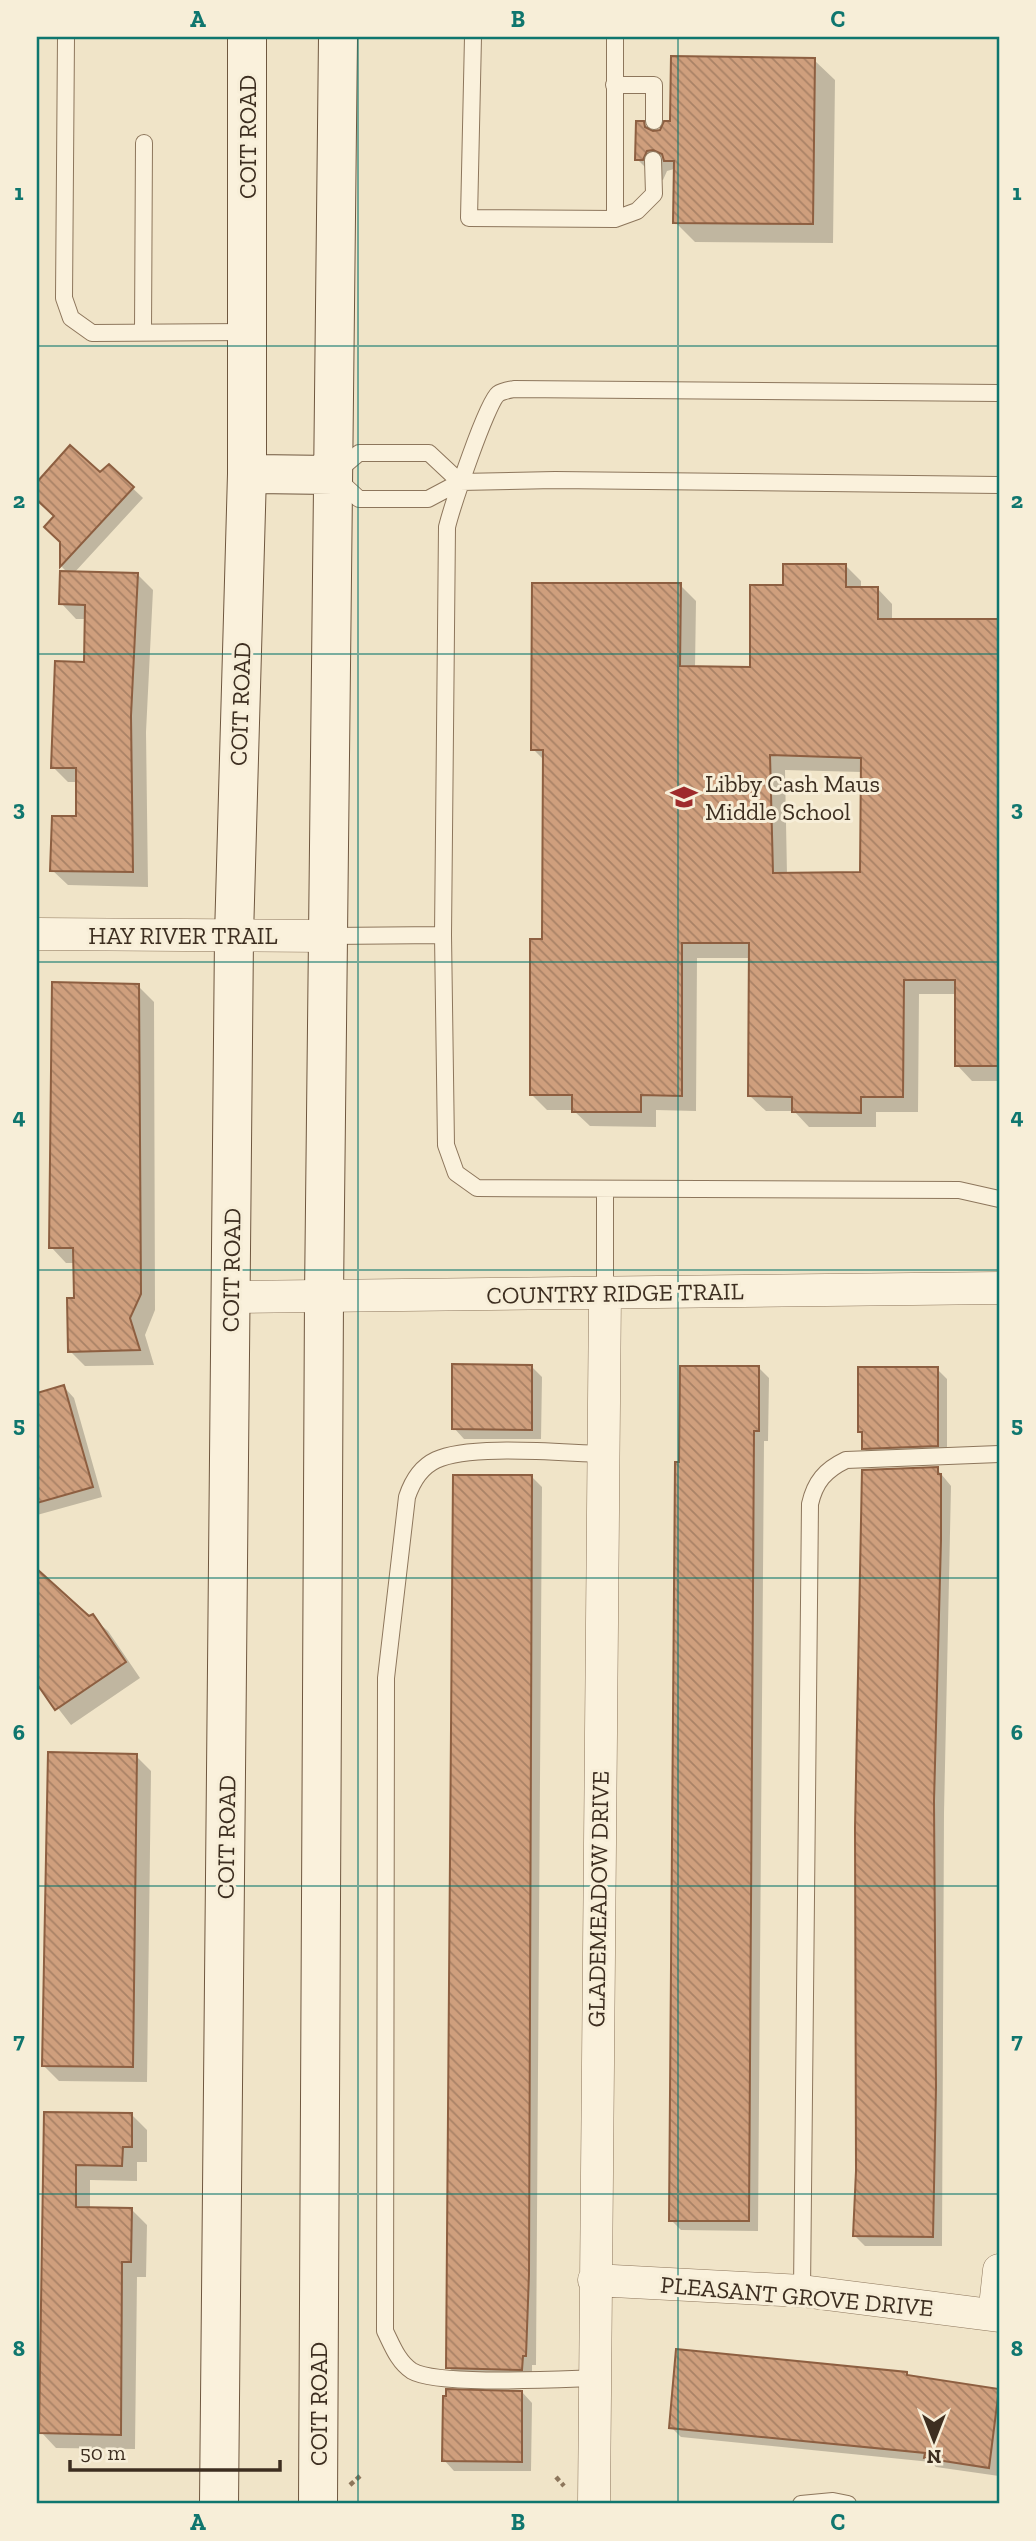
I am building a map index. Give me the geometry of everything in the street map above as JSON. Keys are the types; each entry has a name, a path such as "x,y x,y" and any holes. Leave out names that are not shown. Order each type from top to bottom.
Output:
{"main road":[{"name":"COIT ROAD","path":"219,2504 234,936 247,474 247,37"},
{"name":"COIT ROAD","path":"317,2504 324,1296 338,37"},
{"path":"247,474 333,475"}],"street":[{"name":"HAY RIVER TRAIL","path":"37,934 330,936"},
{"name":"COUNTRY RIDGE TRAIL","path":"231,1297 999,1288"},
{"name":"GLADEMEADOW DRIVE","path":"594,2504 605,1293"},
{"path":"995,2315 999,2270"},
{"name":"PLEASANT GROVE DRIVE","path":"594,2280 802,2291 995,2315"}],"lane":[{"path":"66,37 64,298 71,318 92,333 247,332"},
{"path":"473,37 469,218 615,219 637,211 654,194 653,160"},
{"path":"615,37 615,219"},
{"path":"614,85 654,85 654,121"},
{"path":"143,332 144,143"},
{"path":"999,393 514,389 499,393 489,404 482,432 460,482 447,527 443,935 446,1146 456,1173 467,1183 484,1189 959,1190 980,1192 999,1199"},
{"path":"460,482 429,453 359,453 333,475 359,499 428,499 460,482 999,485"},
{"path":"330,936 443,935"},
{"path":"605,1190 605,1293"},
{"path":"597,2378 477,2379 424,2376 402,2363 385,2331 386,1678 407,1497 413,1480 435,1460 454,1455 477,1452 602,1454"},
{"path":"802,2291 810,1504 813,1491 826,1471 857,1457 999,1454"},
{"path":"801,2504 833,2501 848,2504"}],"building":[{"path":"671,56 815,58 813,224 673,223 674,161 664,161 662,154 653,150 647,151 643,160 635,160 636,121 644,121 645,127 653,131 660,130 664,121 670,121"},
{"path":"70,445 100,472 109,464 134,487 60,567 60,542 44,527 54,516 37,500 37,482"},
{"path":"783,564 846,564 846,587 878,587 878,619 999,619 999,1066 955,1066 955,980 904,980 903,1097 861,1097 861,1113 792,1112 792,1097 748,1096 749,943 682,943 682,1096 641,1095 641,1112 572,1112 572,1095 530,1095 530,939 542,939 543,750 531,750 532,583 681,583 680,666 750,667 750,585 783,585","holes":["770,755 861,758 860,872 773,873"]},
{"path":"60,571 138,573 131,716 133,872 50,871 52,816 76,816 76,768 51,768 55,661 84,662 85,605 59,604"},
{"path":"52,982 139,984 141,1294 130,1318 140,1350 68,1352 67,1298 74,1298 73,1248 49,1248"},
{"path":"452,1364 532,1365 532,1430 452,1429"},
{"path":"680,1366 759,1366 759,1431 754,1431 749,2221 669,2221 675,1462 679,1462"},
{"path":"858,1367 938,1367 938,1446 862,1449 862,1432 858,1432"},
{"path":"64,1385 93,1487 37,1503 37,1393"},
{"path":"938,1467 938,1474 941,1474 941,1540 934,1801 936,2087 933,2237 853,2236 856,2171 855,1828 862,1470"},
{"path":"453,1475 532,1475 529,2274 526,2356 523,2356 522,2370 446,2368"},
{"path":"37,1569 89,1616 93,1614 126,1662 55,1710 37,1684"},
{"path":"48,1752 137,1754 133,2067 42,2066"},
{"path":"44,2112 132,2113 132,2147 123,2147 122,2166 76,2165 76,2207 132,2208 131,2262 122,2262 121,2435 39,2433"},
{"path":"676,2349 907,2372 907,2375 999,2389 989,2468 924,2458 925,2453 669,2428"},
{"path":"446,2389 522,2391 522,2462 442,2461 443,2396 446,2396"}],"place":[{"name":"Libby Cash Maus Middle School","path":"684,797"}]}
